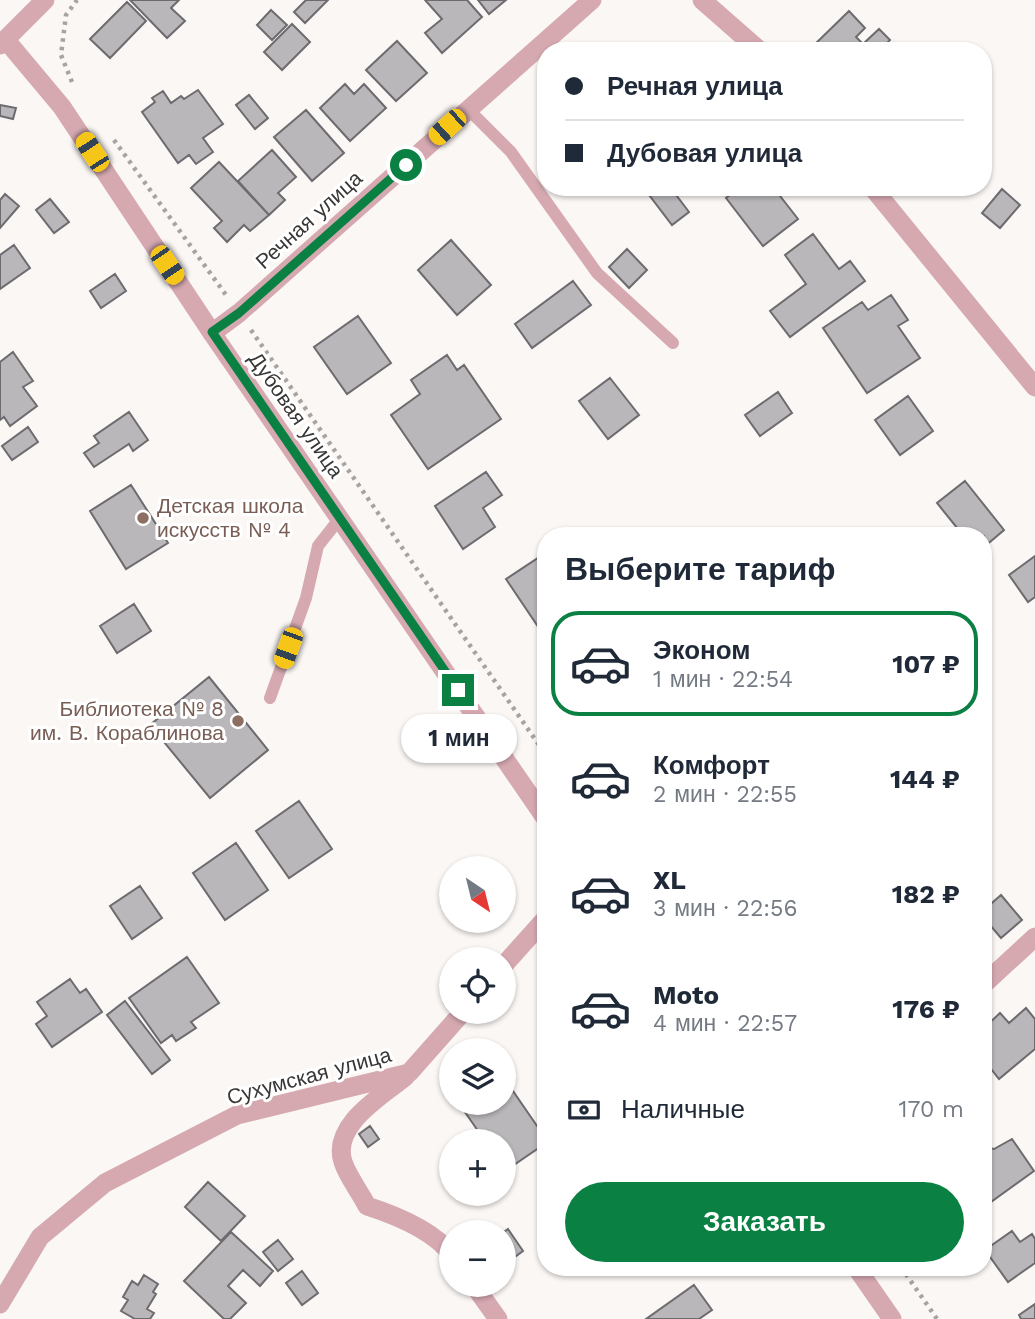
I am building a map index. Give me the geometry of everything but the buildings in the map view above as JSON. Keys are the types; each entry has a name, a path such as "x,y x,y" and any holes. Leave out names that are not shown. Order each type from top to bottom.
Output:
{"street":[{"path":"3,43 45,0"},
{"name":"Речная улица","path":"544,42 592,0"},
{"path":"702,0 750,42"},
{"name":"Дубовая улица","path":"3,43 62,107 212,332 537,805"},
{"name":"Речная улица","path":"212,332 239,313 537,48"},
{"path":"879,196 1035,387"},
{"path":"516,952 537,928"},
{"path":"992,977 1035,937"},
{"name":"Сухумская улица","path":"0,1304 40,1237 105,1183 237,1115 409,1073 452,1024"},
{"path":"409,1073 354,1120 343,1139 342,1160 367,1206 398,1216 439,1242"},
{"path":"862,1276 892,1319"},
{"path":"482,1297 498,1319"}],"lane":[{"path":"468,109 511,152 537,189"},
{"path":"542,196 597,273 673,343"},
{"path":"270,698 306,598 318,545 340,519"}],"path":[{"path":"77,0 66,15 61,55 80,92"},
{"path":"112,136 239,313 537,742"},
{"path":"907,1276 937,1319"}],"place":[{"name":"Детская школа искусств № 4","path":"143,518"},
{"name":"Библиотека № 8 им. В. Кораблинова","path":"238,721"}],"route":[{"path":"406,165 239,313 212,332 458,690"}]}
